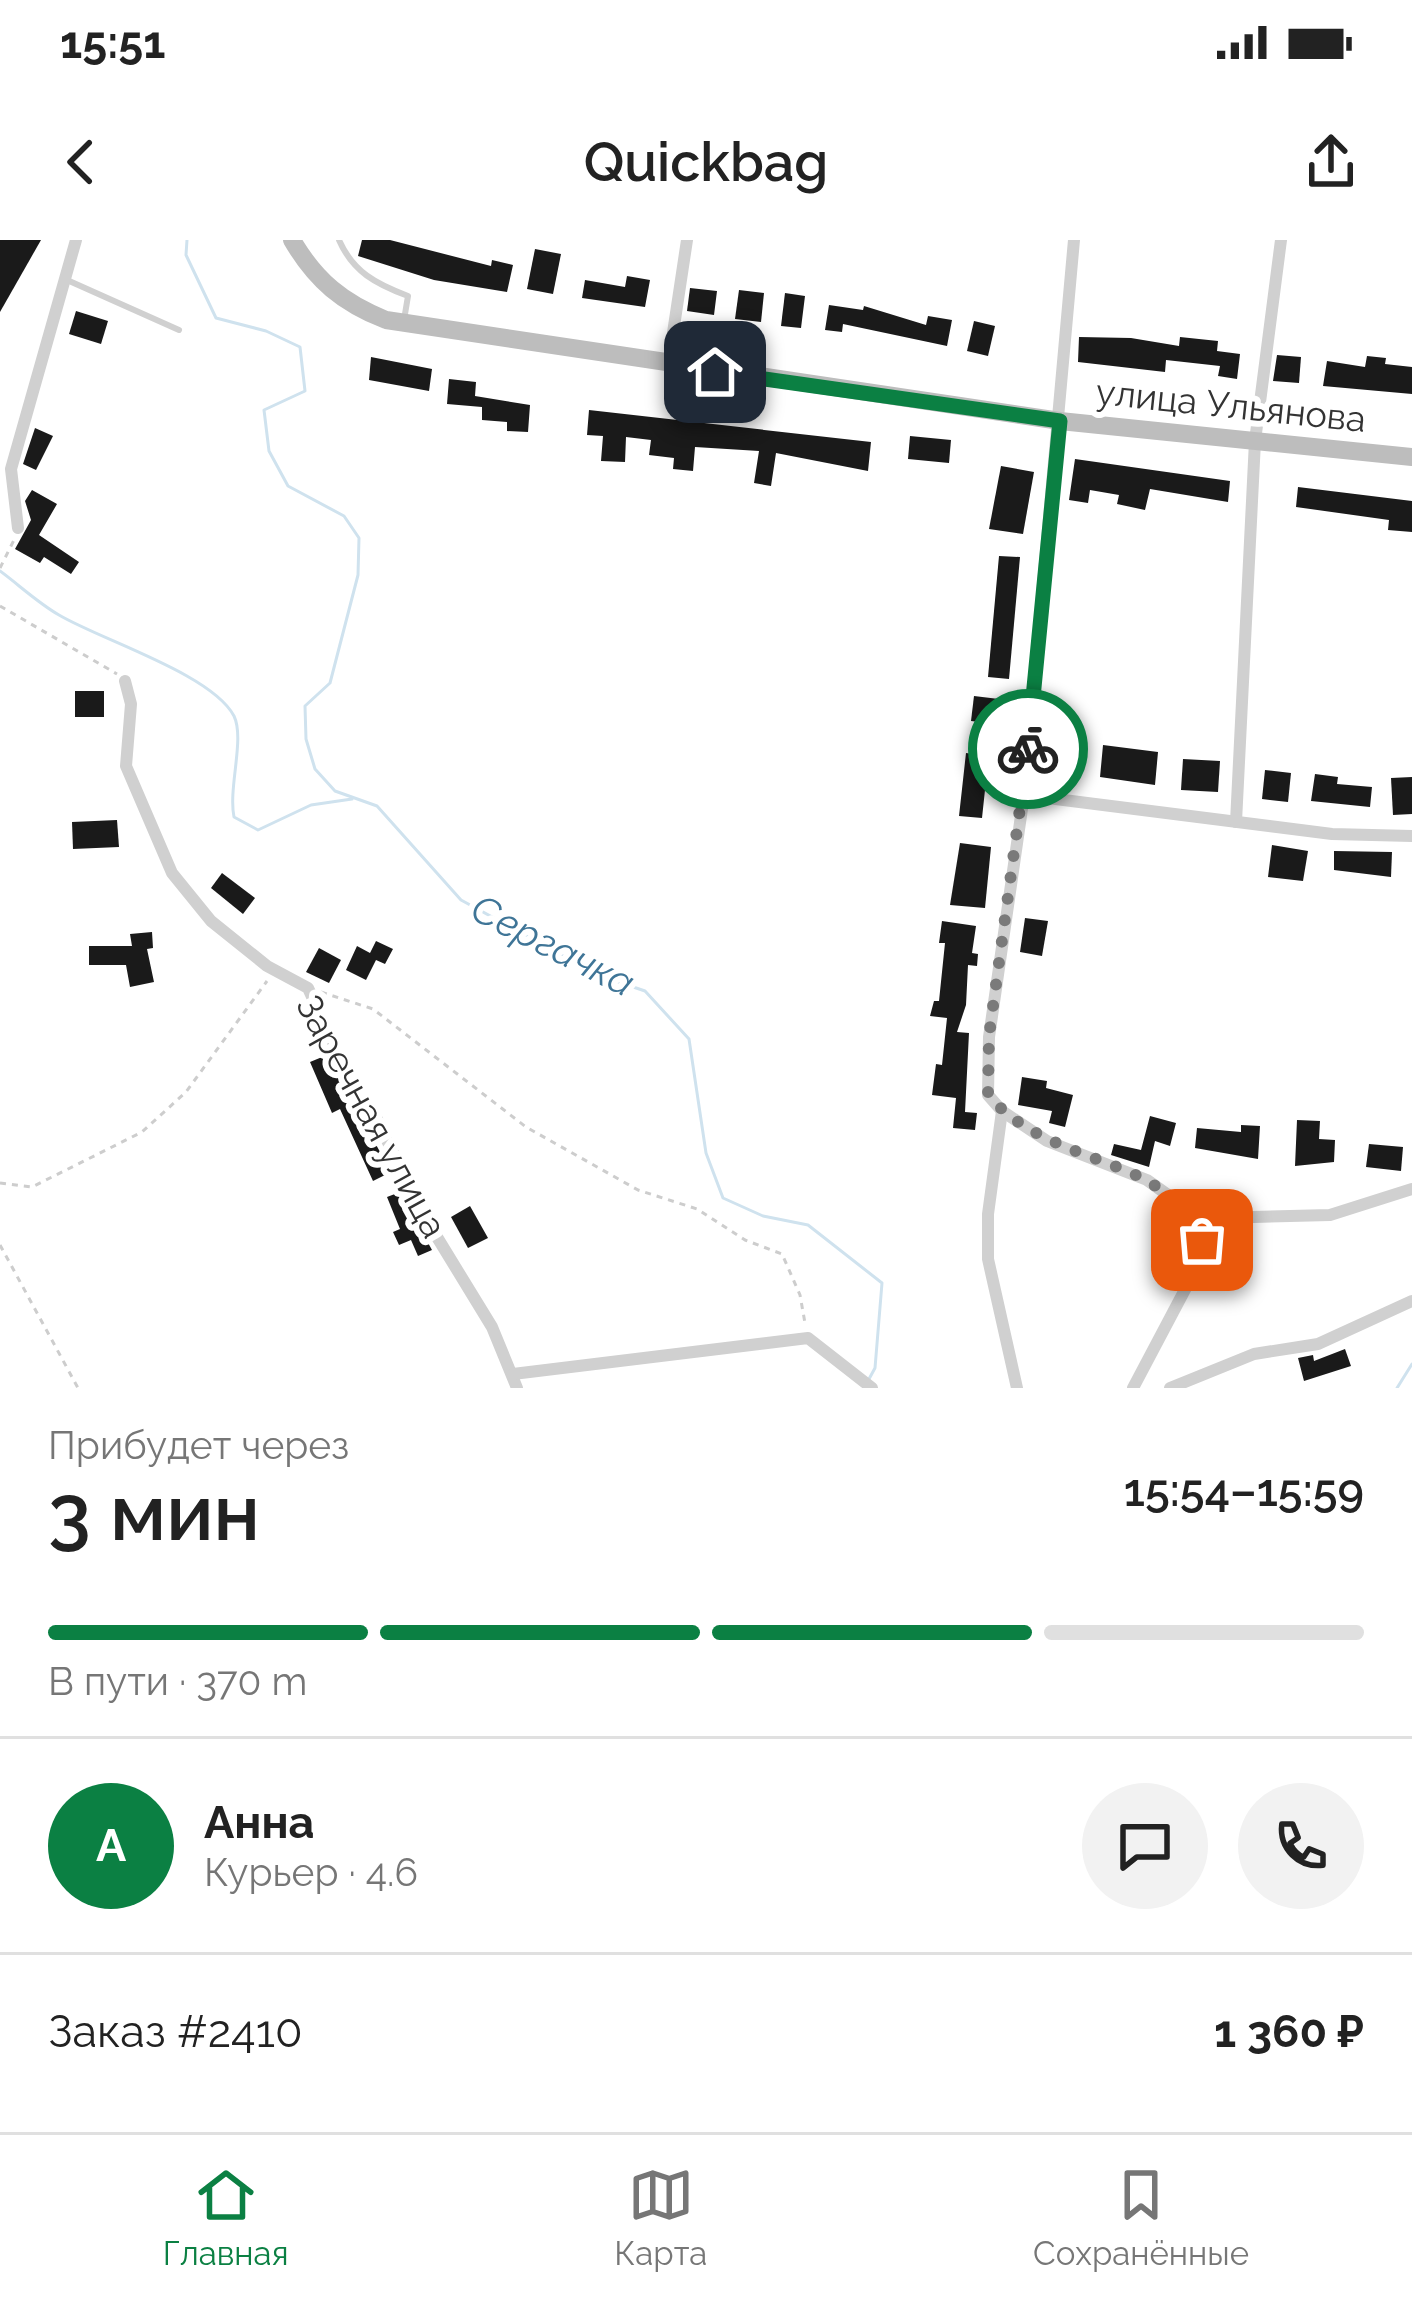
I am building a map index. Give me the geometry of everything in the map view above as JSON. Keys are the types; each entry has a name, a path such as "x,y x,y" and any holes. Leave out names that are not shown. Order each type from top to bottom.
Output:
{"main road":[{"name":"улица Ульянова","path":"292,240 328,289 353,307 404,323 1060,421 1412,457"}],"street":[{"path":"18,528 11,470 76,240"},
{"path":"668,366 688,240"},
{"path":"1074,240 1024,796 989,1036 988,1095 1002,1111 1047,1142 1147,1180 1178,1204 1206,1216 1330,1215 1412,1189"},
{"path":"1236,822 1255,441 1281,240"},
{"name":"Заречная улица","path":"125,681 131,704 126,766 172,873 211,921 308,988 355,1091 376,1117 418,1207 492,1327 515,1381"},
{"path":"1024,796 1332,834 1412,836"},
{"path":"1002,1111 988,1214 988,1259 1017,1388"},
{"path":"1133,1388 1198,1264 1206,1216"},
{"path":"1170,1388 1255,1354 1318,1344 1412,1301"},
{"path":"515,1381 808,1338 872,1388"}],"lane":[{"path":"339,240 350,265 379,285 408,296 404,323"},
{"path":"66,280 179,330"}],"path":[{"path":"2,565 18,528"},
{"path":"0,606 82,650 125,681"},
{"path":"0,1183 32,1186 142,1132 186,1092 275,969"},
{"path":"308,988 373,1009 544,1138 638,1190 697,1209 745,1240 782,1254 800,1294 808,1338"},
{"path":"1,1247 78,1388"},
{"path":"70,1374 70,1388"}],"building":[{"path":"0,240 41,240 0,312"},
{"path":"362,240 390,240 491,266 492,260 513,265 507,292 434,280 358,256"},
{"path":"535,249 561,254 553,294 527,289"},
{"path":"627,276 650,280 645,307 582,298 585,280 625,287"},
{"path":"690,288 717,291 714,315 687,311"},
{"path":"739,290 764,293 761,322 735,319"},
{"path":"785,293 805,296 801,328 781,326"},
{"path":"829,305 863,310 864,306 926,325 928,316 952,320 947,346 843,324 842,332 825,330"},
{"path":"76,311 108,321 101,344 69,334"},
{"path":"974,321 995,326 988,356 967,351"},
{"path":"1079,337 1131,338 1179,346 1180,337 1218,341 1217,351 1240,354 1237,379 1218,376 1220,366 1166,360 1165,372 1078,362"},
{"path":"1277,355 1301,357 1299,383 1273,381"},
{"path":"1367,356 1412,367 1412,394 1323,386 1327,361 1365,367"},
{"path":"371,357 432,369 429,391 369,380"},
{"path":"449,379 476,382 475,396 530,405 528,432 507,431 507,422 482,420 482,407 447,404"},
{"path":"589,410 871,442 868,471 776,453 771,486 754,483 759,451 695,447 693,471 673,469 674,458 649,455 651,440 626,437 625,462 601,461 603,436 587,435"},
{"path":"35,428 53,436 36,470 23,464"},
{"path":"910,436 951,440 949,463 908,459"},
{"path":"1075,459 1230,481 1228,502 1150,489 1145,510 1117,504 1119,495 1090,490 1088,503 1069,500"},
{"path":"1001,466 1034,472 1023,534 989,529"},
{"path":"1298,487 1412,501 1412,532 1388,530 1389,520 1296,507"},
{"path":"32,490 57,504 39,535 79,562 71,574 44,557 40,563 15,549 31,520 25,501"},
{"path":"999,556 1020,557 1009,679 988,677"},
{"path":"75,691 104,691 104,717 75,717"},
{"path":"974,696 1007,700 1004,725 971,721"},
{"path":"1103,745 1158,752 1155,785 1100,777"},
{"path":"966,753 1000,758 996,792 985,790 982,818 959,816"},
{"path":"1183,759 1220,761 1218,792 1181,790"},
{"path":"1265,770 1291,773 1288,802 1262,799"},
{"path":"1315,774 1338,777 1337,784 1372,787 1370,807 1311,801"},
{"path":"1412,777 1412,814 1393,815 1391,778"},
{"path":"117,820 119,847 73,849 72,822"},
{"path":"960,843 991,847 985,908 950,905"},
{"path":"1272,845 1308,851 1303,881 1268,877"},
{"path":"1334,851 1392,852 1391,877 1334,870"},
{"path":"222,873 255,898 243,914 211,888"},
{"path":"1025,918 1048,921 1042,956 1020,952"},
{"path":"942,921 976,926 972,953 978,954 977,966 968,965 966,1005 957,1032 969,1033 965,1112 977,1113 975,1130 953,1128 956,1098 932,1095 936,1064 942,1065 947,1018 930,1016 934,1001 939,1001 945,943 939,943"},
{"path":"152,932 153,948 147,949 154,982 130,987 126,965 89,965 89,946 132,946 130,934"},
{"path":"376,941 393,949 385,964 376,960 366,980 346,970 357,946 370,953"},
{"path":"319,948 341,960 329,983 306,972"},
{"path":"327,1055 391,1172 373,1181 340,1109 332,1113 310,1062"},
{"path":"1022,1077 1047,1081 1046,1088 1073,1095 1065,1127 1049,1123 1052,1111 1018,1105"},
{"path":"1150,1116 1176,1123 1170,1146 1155,1141 1149,1167 1111,1155 1114,1144 1141,1150"},
{"path":"1297,1120 1320,1121 1319,1139 1335,1140 1334,1162 1295,1166"},
{"path":"1241,1125 1260,1126 1258,1159 1195,1148 1197,1128 1241,1132"},
{"path":"1369,1144 1403,1147 1401,1171 1366,1167"},
{"path":"400,1192 432,1250 418,1256 411,1240 399,1245 393,1232 400,1229 387,1197"},
{"path":"470,1206 488,1238 468,1248 451,1217"},
{"path":"1345,1349 1351,1366 1304,1381 1298,1358 1313,1355 1314,1361"}],"waterway":[{"name":"Сергачка","path":"187,240 186,255 216,318 266,331 300,347 305,391 264,410 269,451 288,486 344,516 359,538 358,575 330,683 305,706 306,739 315,769 335,791 377,806 461,900 598,975 645,991 689,1039 706,1153 723,1198 763,1216 808,1225 882,1283 875,1368 869,1379"},
{"path":"0,571 59,615 180,672 222,701 237,726 234,817 258,830 311,805 352,799"},
{"path":"1397,1388 1412,1364"}],"way so far":[{"path":"1028,749 989,1036 988,1095 1002,1111 1047,1142 1147,1180 1163,1195 1206,1216 1202,1240"}],"route":[{"path":"715,372 1060,421 1028,749"}]}
